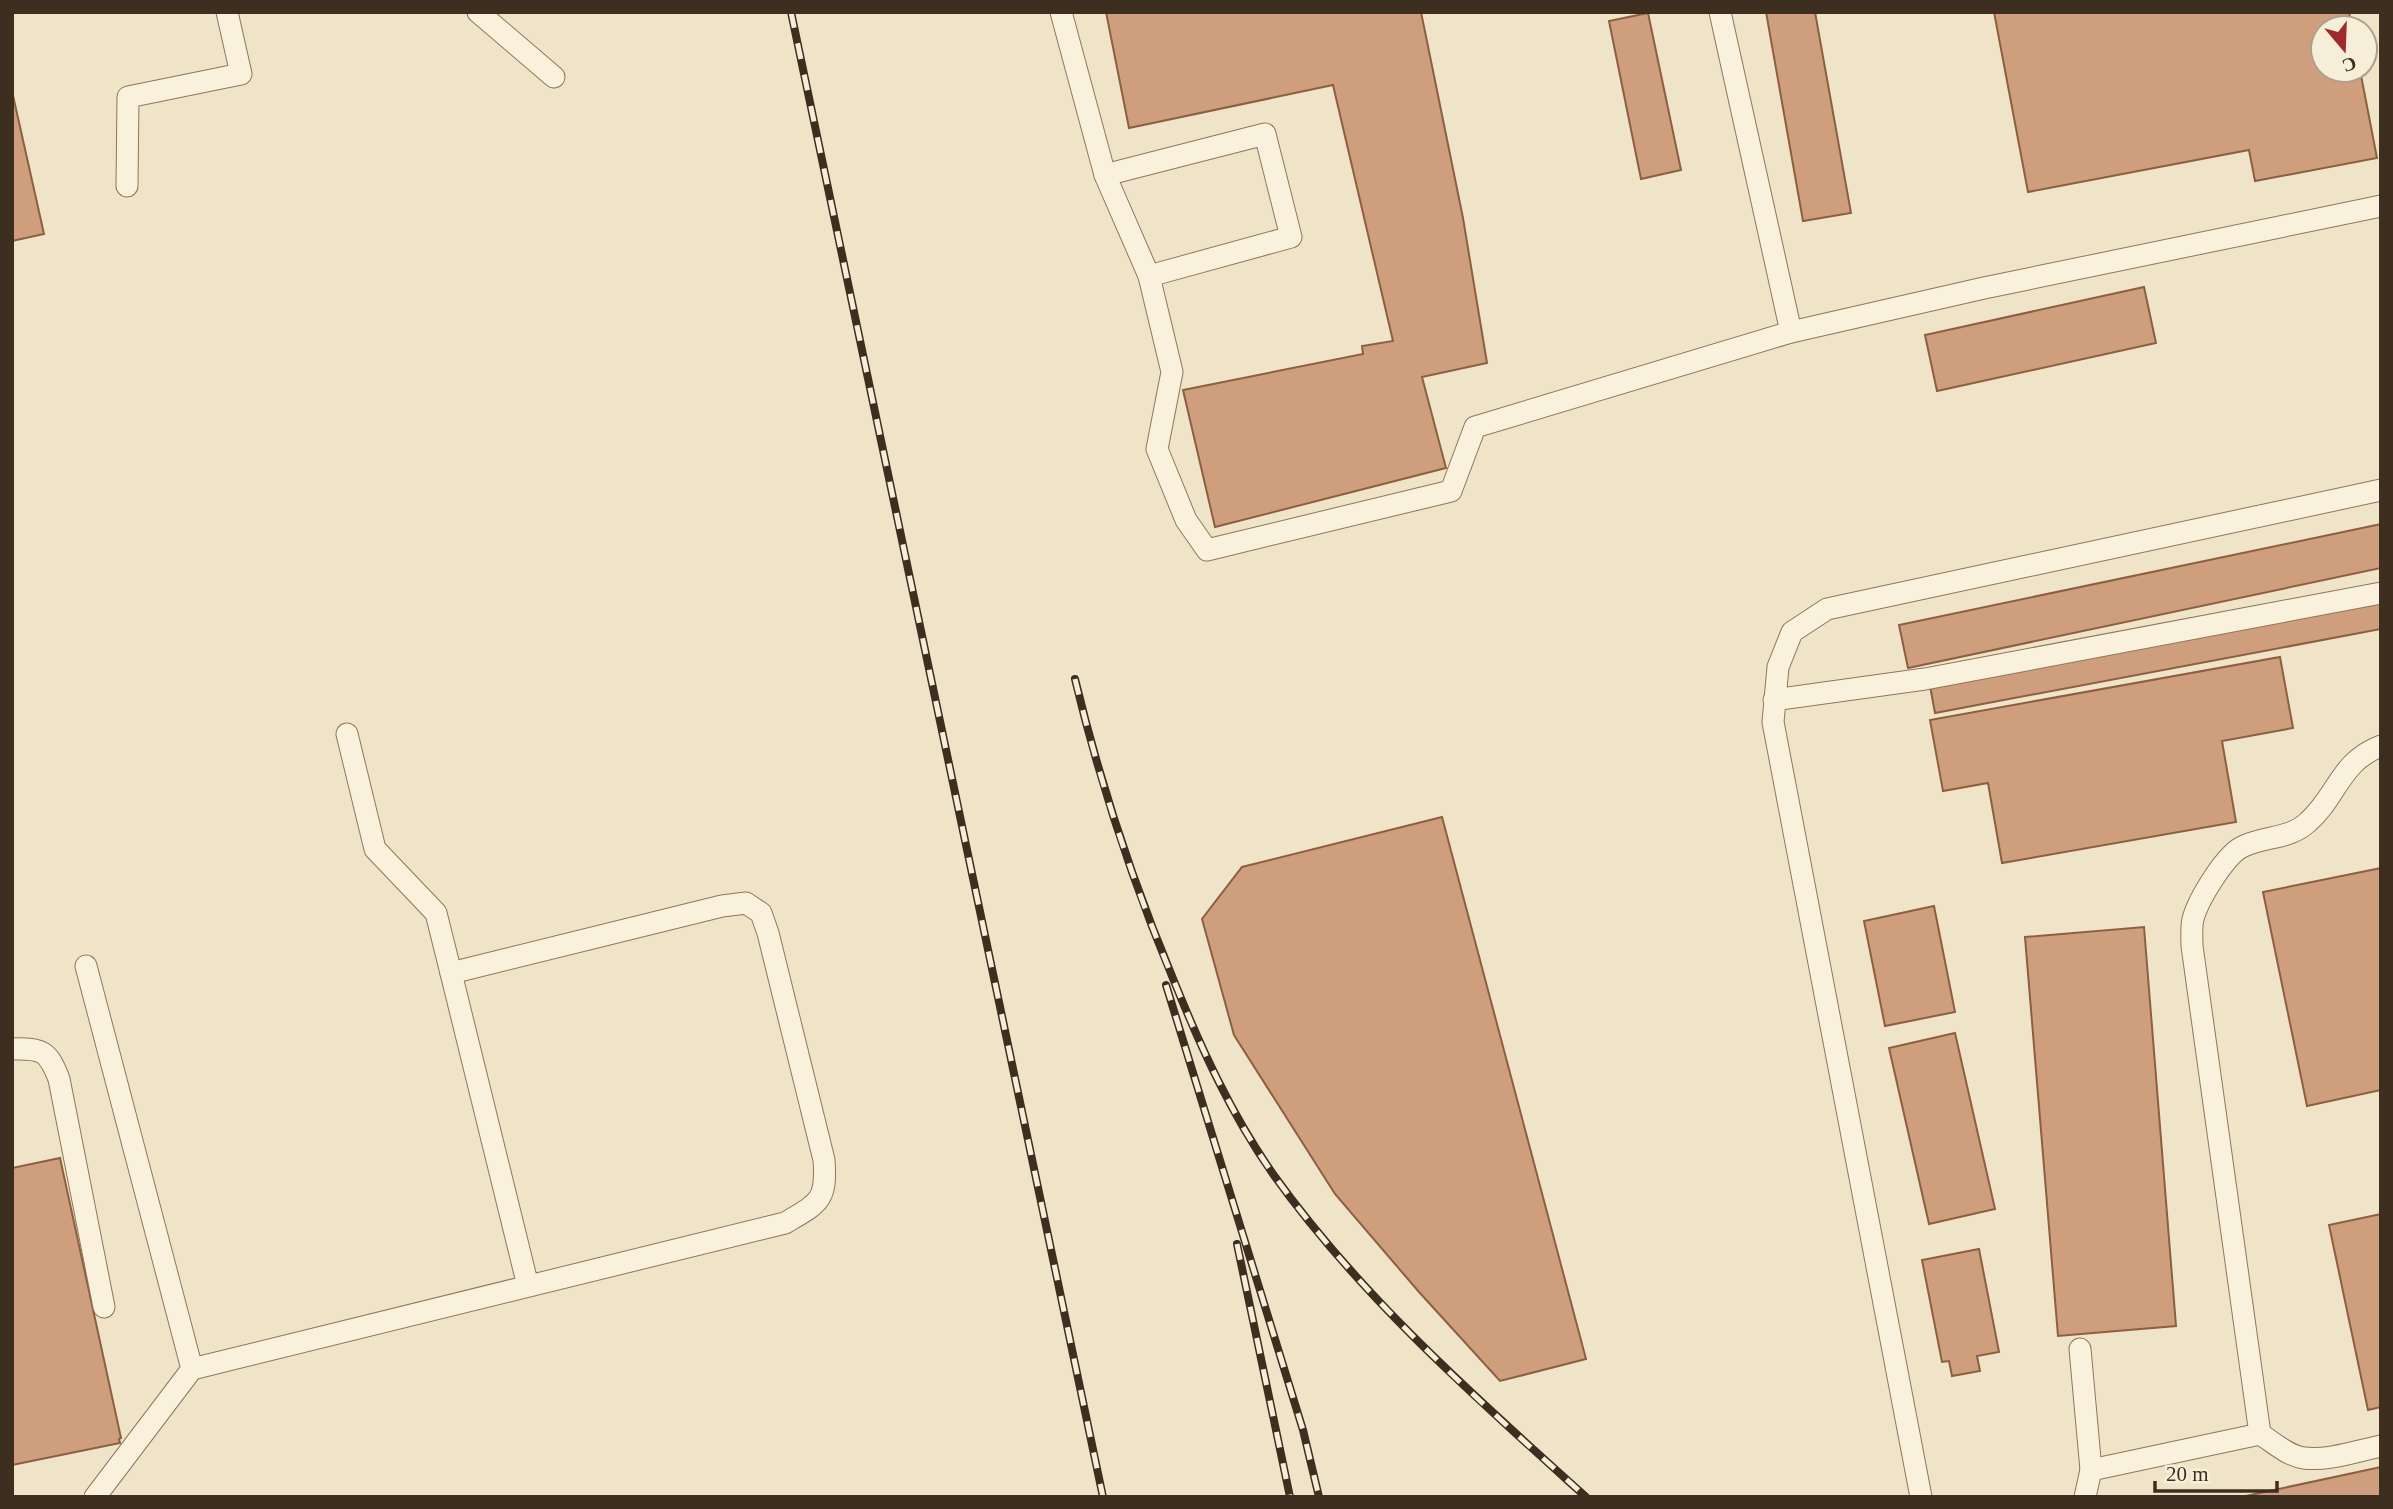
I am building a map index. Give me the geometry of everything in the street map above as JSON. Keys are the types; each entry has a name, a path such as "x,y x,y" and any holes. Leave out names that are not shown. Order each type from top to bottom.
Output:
{"lane":[{"path":"127,186 128,97 241,74 227,12"},
{"path":"478,12 554,77"},
{"path":"1060,12 1105,175 1149,276 1172,372 1157,449 1186,520 1207,550 1451,491 1475,427 1791,332 1984,288 2381,206"},
{"path":"1720,12 1791,332"},
{"path":"1105,175 1265,134 1291,237 1149,276"},
{"path":"1921,1497 1773,722 1779,667 1792,632 1828,609 2381,489"},
{"path":"1774,700 1925,678 2381,593"},
{"path":"347,734 375,849 436,913 528,1286"},
{"path":"2260,1434 2192,946 2192,920 2202,897 2233,853 2242,846 2276,838 2303,826 2319,809 2352,763 2369,750 2381,746"},
{"path":"95,1497 192,1369 785,1223 814,1206 826,1186 824,1160 761,913 746,903 722,906 451,972"},
{"path":"86,966 192,1369"},
{"path":"12,1049 38,1049 51,1058 59,1079 104,1307"},
{"path":"2080,1349 2091,1470 2085,1497"},
{"path":"2091,1470 2260,1434 2302,1458 2324,1458 2381,1446"}],"building":[{"path":"1106,12 1421,12 1463,218 1487,363 1422,377 1446,468 1215,527 1183,390 1363,354 1362,346 1393,341 1333,85 1129,128"},
{"path":"1766,12 1815,12 1851,213 1803,221"},
{"path":"1994,12 2349,12 2309,14 2309,84 2363,84 2377,158 2255,181 2249,150 2028,192"},
{"path":"1648,13 1681,170 1641,179 1609,21"},
{"path":"12,91 44,234 12,241"},
{"path":"2144,287 2156,343 1937,391 1925,335"},
{"path":"2381,524 2381,568 1908,668 1899,625"},
{"path":"2381,601 2381,629 1935,713 1930,686"},
{"path":"2280,657 2293,728 2222,741 2236,822 2002,863 1988,783 1943,791 1930,720"},
{"path":"1442,817 1586,1359 1500,1381 1335,1194 1234,1035 1202,919 1242,867"},
{"path":"2381,868 2381,1090 2307,1106 2263,892"},
{"path":"1934,906 1955,1012 1885,1026 1864,921"},
{"path":"2144,927 2176,1326 2058,1336 2025,937"},
{"path":"1955,1033 1995,1209 1929,1224 1889,1048"},
{"path":"60,1158 121,1438 120,1443 12,1465 12,1168"},
{"path":"2381,1214 2381,1407 2368,1410 2329,1225"},
{"path":"1979,1249 1999,1352 1977,1356 1980,1371 1952,1376 1949,1361 1942,1362 1922,1260"},
{"path":"2381,1467 2381,1497 2241,1497"}],"railway":[{"path":"791,12 1103,1497"},
{"path":"1075,679 1106,794 1159,944 1206,1056 1258,1151 1307,1219 1381,1304 1461,1383 1586,1497"},
{"path":"1166,985 1303,1430 1319,1497"},
{"path":"1237,1244 1290,1497"}]}
